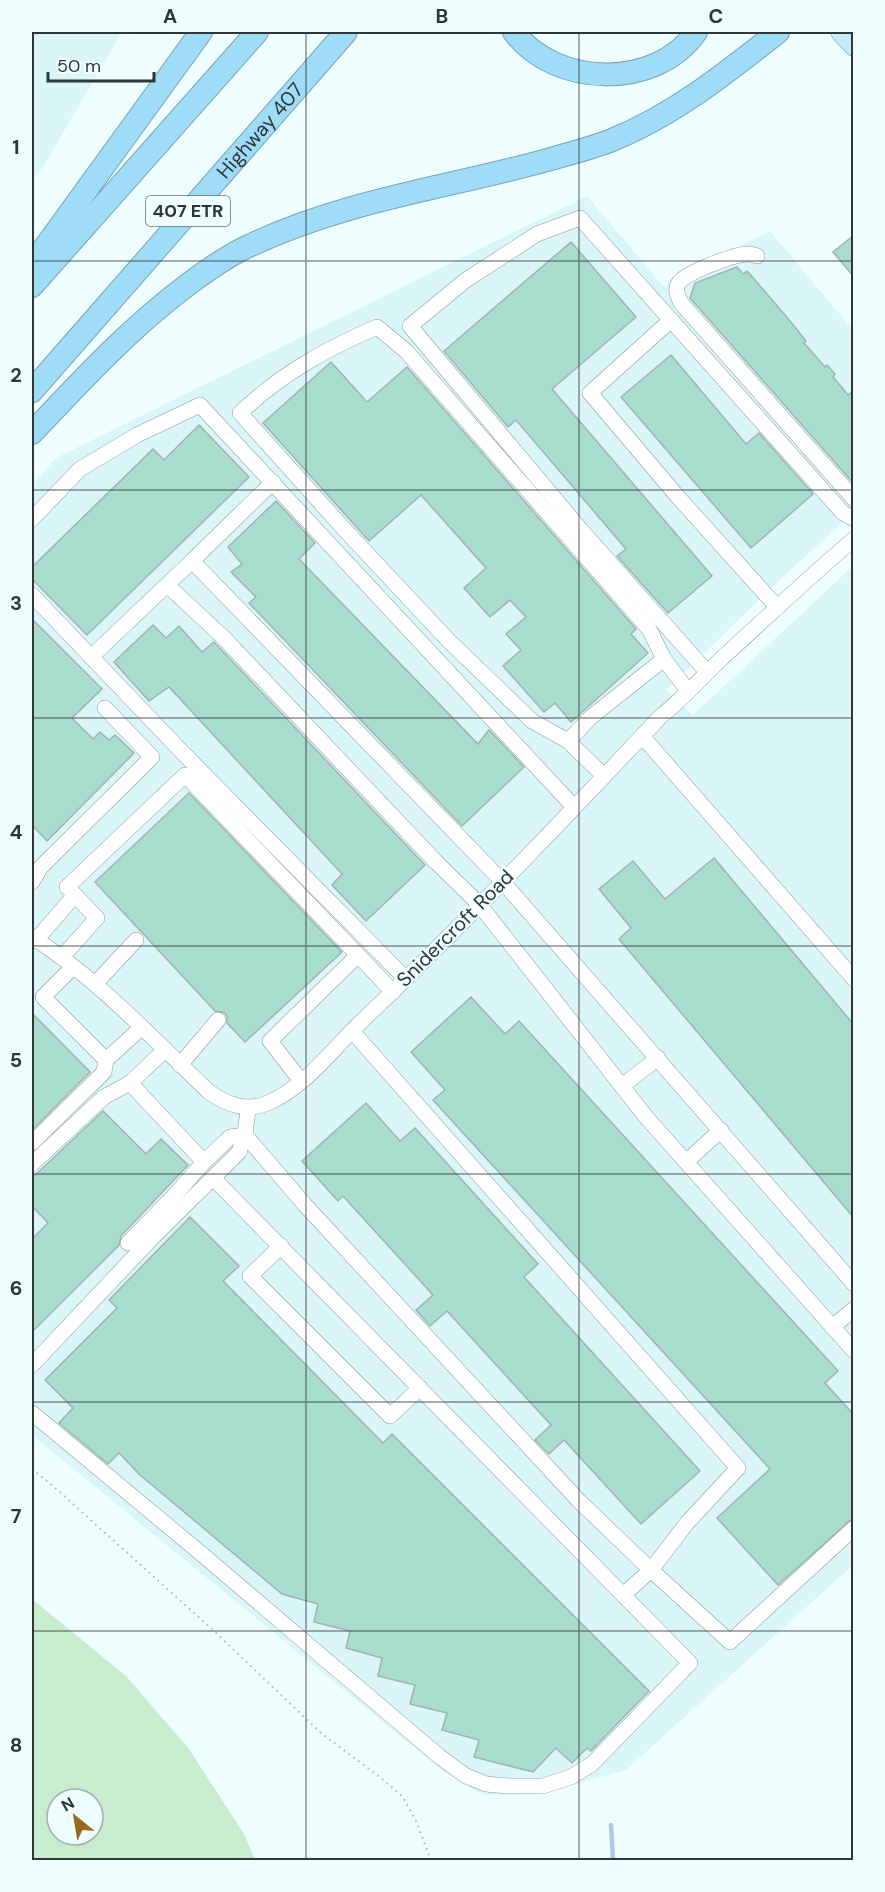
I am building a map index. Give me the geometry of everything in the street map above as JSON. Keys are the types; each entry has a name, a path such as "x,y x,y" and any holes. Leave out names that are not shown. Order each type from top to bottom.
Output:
{"highway":[{"path":"32,265 201,32"},
{"name":"407 ETR","path":"32,286 256,32"},
{"name":"Highway 407","path":"32,391 346,32"},
{"path":"514,32 536,55 560,67 582,72 609,74 629,73 651,67 672,56 688,43 696,32"},
{"path":"32,433 109,351 161,305 205,272 248,246 294,225 340,211 516,169 610,141 651,123 690,99 778,32"}],"main road":[{"path":"841,32 854,46"}],"street":[{"path":"707,672 581,530 410,326 466,280 537,234 579,218 843,513 854,519"},
{"path":"757,256 748,254 687,274 678,283 677,293 681,303 854,499"},
{"path":"671,320 590,393 678,497 777,607"},
{"path":"604,776 568,741 532,721 448,640 240,413 273,384 313,357 377,327 406,351 595,564 649,629 664,659 688,691"},
{"path":"32,519 80,469 137,435 200,405 574,807"},
{"path":"91,657 273,482"},
{"name":"Snidercroft Road","path":"248,1109 267,1103 310,1075 642,736 707,672 854,539"},
{"path":"192,561 502,881 854,1284"},
{"path":"167,585 224,638 436,863 479,904 622,1086 686,1162 854,1351"},
{"path":"32,595 406,979"},
{"path":"568,741 591,717 664,659"},
{"path":"32,882 41,867 152,757 105,708"},
{"path":"642,736 854,979"},
{"path":"106,1060 37,998 68,962 97,918 67,887 185,775 393,992"},
{"path":"32,1365 151,1239 239,1152 245,1135 248,1109 220,1099 209,1092 95,984 34,938 75,896"},
{"path":"95,984 135,940"},
{"path":"301,1081 270,1041 358,955"},
{"path":"180,1065 218,1020"},
{"path":"32,1143 104,1071 106,1060 141,1028"},
{"path":"352,1030 738,1468 687,1523 651,1570 623,1594"},
{"path":"32,1164 104,1097 130,1083 165,1050"},
{"path":"622,1086 658,1058"},
{"path":"130,1083 204,1162"},
{"path":"686,1162 721,1130"},
{"path":"245,1135 305,1205 579,1501 730,1642 854,1528"},
{"path":"128,1243 230,1137 245,1135"},
{"path":"32,1413 440,1757 466,1776 486,1784 543,1786 571,1777 592,1764 690,1663 213,1178"},
{"path":"281,1246 250,1276 390,1416 420,1388"},
{"path":"832,1327 854,1309"}],"path":[{"path":"32,1469 214,1631 321,1733 402,1796 416,1821 431,1860"}],"shaded area":[{"path":"32,32 122,32 43,167 32,181"},
{"path":"587,196 663,286 770,231 853,330 853,513 666,690 693,715 853,566 853,1565 626,1770 540,1794 483,1795 443,1771 32,1435 32,485 56,458"}],"green space":[{"path":"32,1599 126,1676 189,1749 244,1834 255,1860 32,1860"}],"building":[{"path":"854,235 854,277 833,252"},
{"path":"571,242 636,317 552,389 712,576 668,613 617,556 626,549 516,420 508,427 444,351"},
{"path":"737,267 743,274 747,271 755,280 806,341 804,343 825,367 827,365 835,374 833,377 848,395 854,390 854,484 690,298 695,283"},
{"path":"671,355 746,444 759,433 813,494 751,548 621,397"},
{"path":"331,362 367,402 407,367 636,629 631,634 648,653 571,722 555,703 544,712 503,666 521,650 506,634 526,617 510,600 490,617 464,588 486,568 421,495 369,541 263,423"},
{"path":"199,425 249,477 87,635 32,579 32,567 153,449 164,460"},
{"path":"276,501 315,543 299,559 478,744 489,730 524,767 462,826 249,603 256,597 231,572 242,564 228,547"},
{"path":"32,619 102,689 72,718 93,739 100,732 109,740 115,735 134,753 47,841 32,825"},
{"path":"153,625 166,638 179,626 202,652 214,642 425,865 366,921 332,885 342,874 169,687 149,701 114,662"},
{"path":"189,793 342,952 245,1042 227,1023 225,1013 215,1011 95,882"},
{"path":"714,858 854,1025 854,1218 619,939 631,928 599,889 633,861 665,899"},
{"path":"471,997 505,1034 519,1021 838,1371 825,1383 854,1415 854,1517 778,1585 717,1518 770,1469 433,1100 445,1090 411,1052"},
{"path":"32,1013 90,1072 32,1130"},
{"path":"366,1103 400,1141 415,1128 538,1264 524,1277 700,1471 641,1524 564,1440 549,1454 535,1440 551,1425 447,1311 430,1326 416,1310 433,1295 343,1196 338,1201 302,1161"},
{"path":"103,1111 146,1154 161,1139 188,1165 121,1236 119,1245 32,1332 32,1239 48,1223 32,1206 32,1178"},
{"path":"190,1217 239,1266 223,1281 383,1443 392,1434 649,1691 591,1751 587,1748 572,1763 556,1748 533,1772 474,1757 479,1740 442,1730 447,1713 410,1704 415,1685 378,1676 382,1658 346,1648 350,1631 314,1622 318,1604 282,1594 140,1475 119,1453 108,1464 59,1423 73,1408 45,1380 117,1308 109,1300"}],"waterway":[{"path":"611,1825 613,1860"}]}
